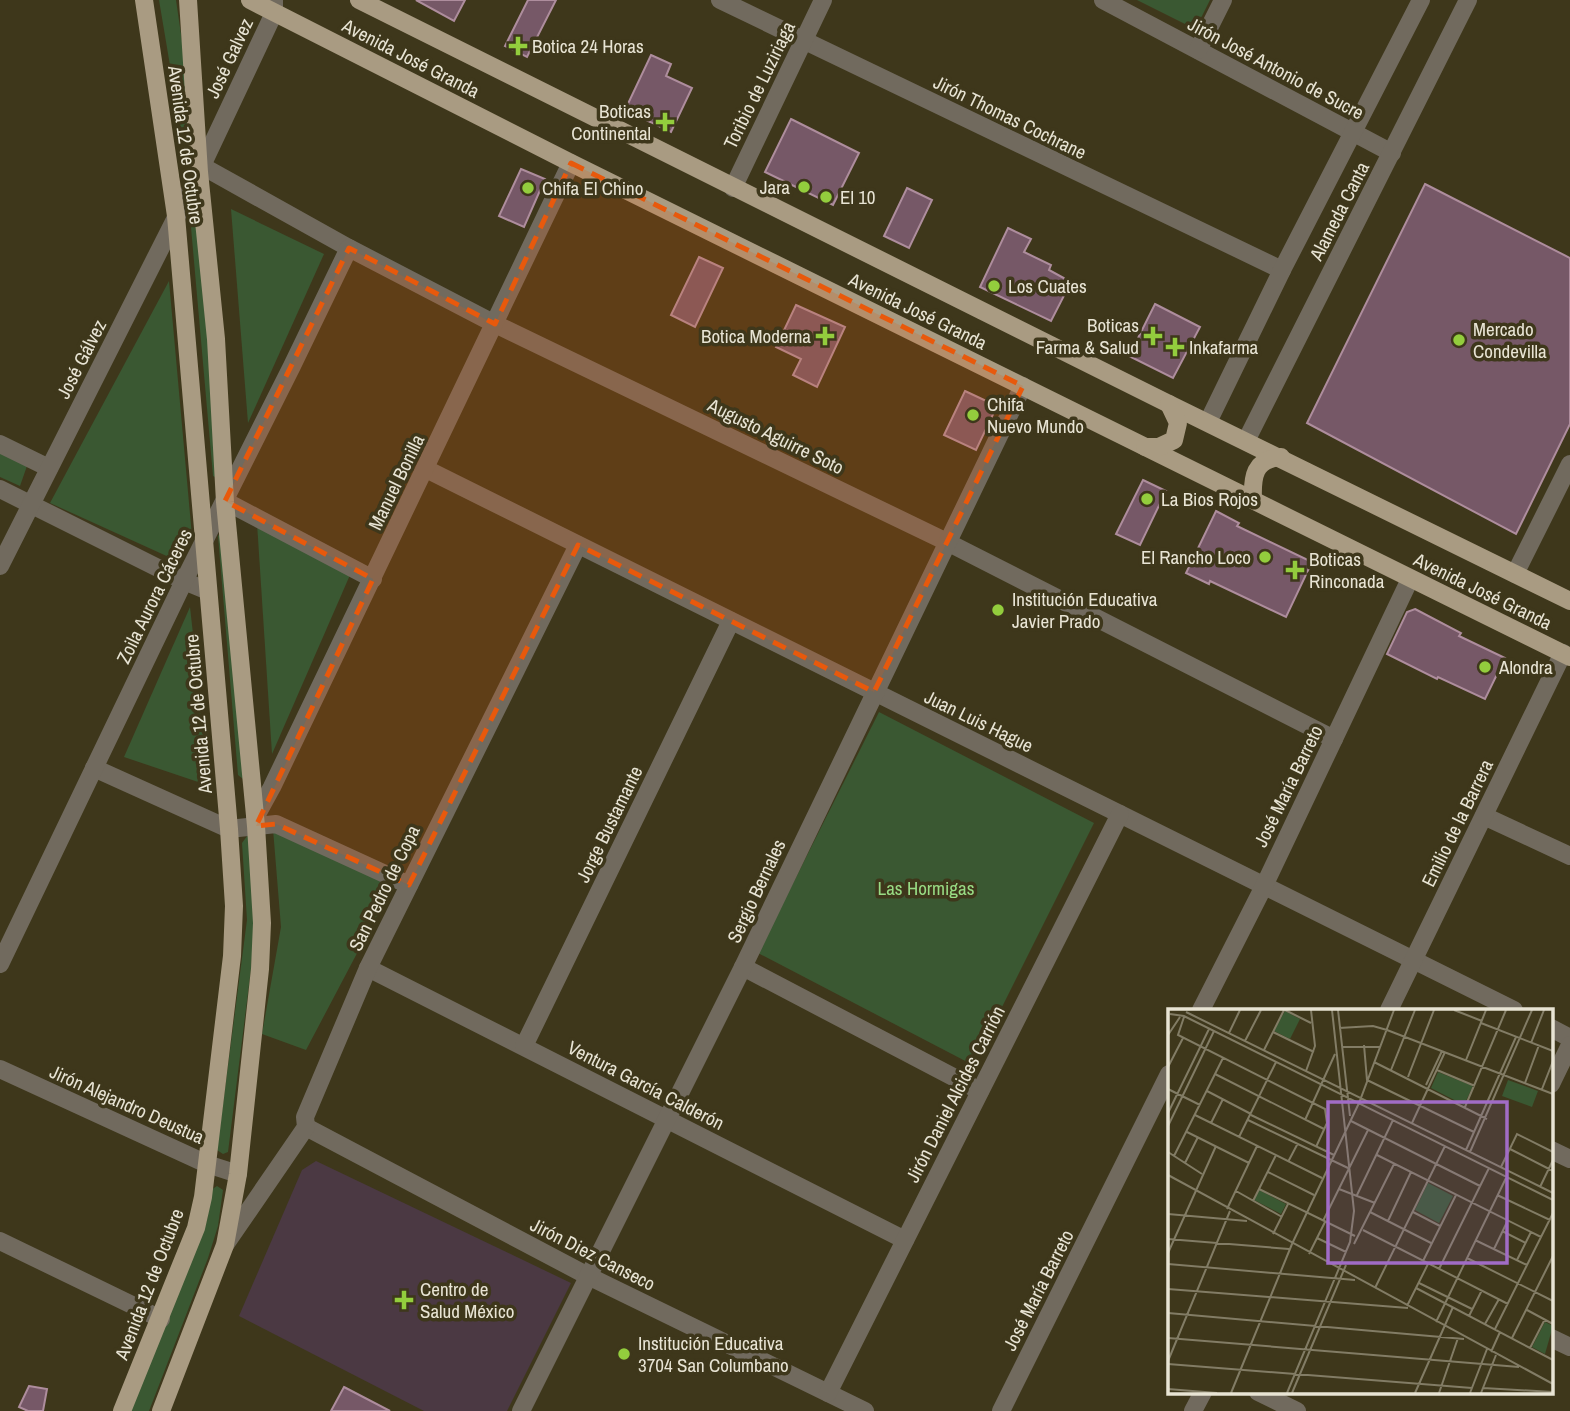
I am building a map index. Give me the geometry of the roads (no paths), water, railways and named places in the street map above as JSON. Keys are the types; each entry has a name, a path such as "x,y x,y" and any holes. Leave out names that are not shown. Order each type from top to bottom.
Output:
{"main road":[{"name":"Avenida 12 de Octubre","path":"122,1411 196,1228 207,1164 232,956 234,906 176,216 144,0"},
{"name":"Avenida 12 de Octubre","path":"161,1411 225,1245 237,1174 262,923 225,502 216,338 188,0"},
{"name":"Avenida José Granda","path":"250,0 274,6 571,163 1566,655"},
{"name":"Avenida José Granda","path":"359,0 733,188 1570,601"},
{"path":"1145,447 1159,447 1174,440 1178,423 1169,404"},
{"path":"1252,499 1254,473 1270,458 1281,457"}],"street":[{"name":"Jirón Thomas Cochrane","path":"720,0 1282,270"},
{"name":"Toribio de Luziriaga","path":"733,188 822,0"},
{"name":"Jirón José Antonio de Sucre","path":"1103,0 1392,153"},
{"path":"1198,50 1223,0"},
{"name":"Alameda Canta","path":"1208,422 1282,270 1420,0"},
{"name":"Alameda Canta","path":"1246,441 1468,0"},
{"name":"José Galvez","path":"200,169 274,6"},
{"name":"Manuel Bonilla","path":"255,822 571,163"},
{"name":"José Gálvez","path":"0,566 200,169"},
{"name":"Augusto Aguirre Soto","path":"200,169 495,324 947,542 1334,739"},
{"name":"Zoila Aurora Cáceres","path":"0,964 203,542 349,248"},
{"name":"Sergio Bernales","path":"521,1411 743,967 1023,386"},
{"path":"0,444 49,468"},
{"path":"1515,574 1570,464"},
{"name":"Juan Luis Hague","path":"426,469 1512,1009"},
{"path":"0,489 208,591"},
{"path":"225,502 373,579"},
{"name":"San Pedro de Copa","path":"225,1245 306,1127 305,1117 369,968 578,545"},
{"name":"José María Barreto","path":"1202,1009 1264,886 1410,579"},
{"name":"Jorge Bustamante","path":"524,1046 731,621"},
{"name":"Emilio de la Barrera","path":"1389,1009 1566,655"},
{"path":"94,768 229,829 255,822 276,824 409,885"},
{"name":"Jirón Daniel Alcides Carrión","path":"828,1393 1120,814"},
{"path":"1484,816 1570,856"},
{"path":"743,967 980,1091"},
{"name":"Ventura García Calderón","path":"369,968 905,1240"},
{"path":"1552,1029 1570,1038"},
{"path":"1552,1082 1570,1045"},
{"name":"Jirón Alejandro Deustua","path":"0,1069 207,1164 237,1174"},
{"name":"José María Barreto","path":"1001,1411 1168,1076"},
{"name":"Jirón Diez Canseco","path":"306,1127 588,1276 865,1411"},
{"path":"1552,1150 1570,1159"},
{"path":"0,1241 160,1319"},
{"path":"1552,1338 1570,1347"},
{"path":"1193,1411 1202,1394"},
{"path":"1262,1394 1297,1411"}],"place":[{"name":"Botica 24 Horas","path":"518,46"},
{"name":"Boticas Continental","path":"665,122"},
{"name":"Jara","path":"804,187"},
{"name":"Chifa El Chino","path":"528,188"},
{"name":"El 10","path":"826,197"},
{"name":"Los Cuates","path":"994,286"},
{"name":"Botica Moderna","path":"825,336"},
{"name":"Boticas Farma & Salud","path":"1153,336"},
{"name":"Mercado Condevilla","path":"1459,340"},
{"name":"Inkafarma","path":"1175,347"},
{"name":"Chifa Nuevo Mundo","path":"973,415"},
{"name":"La Bios Rojos","path":"1147,499"},
{"name":"El Rancho Loco","path":"1265,557"},
{"name":"Boticas Rinconada","path":"1295,570"},
{"name":"Institución Educativa Javier Prado","path":"998,610"},
{"name":"Alondra","path":"1485,667"},
{"name":"Centro de Salud México","path":"404,1300"},
{"name":"Institución Educativa 3704 San Columbano","path":"624,1354"}],"park label":[{"name":"Las Hormigas","path":"926,888"}]}
